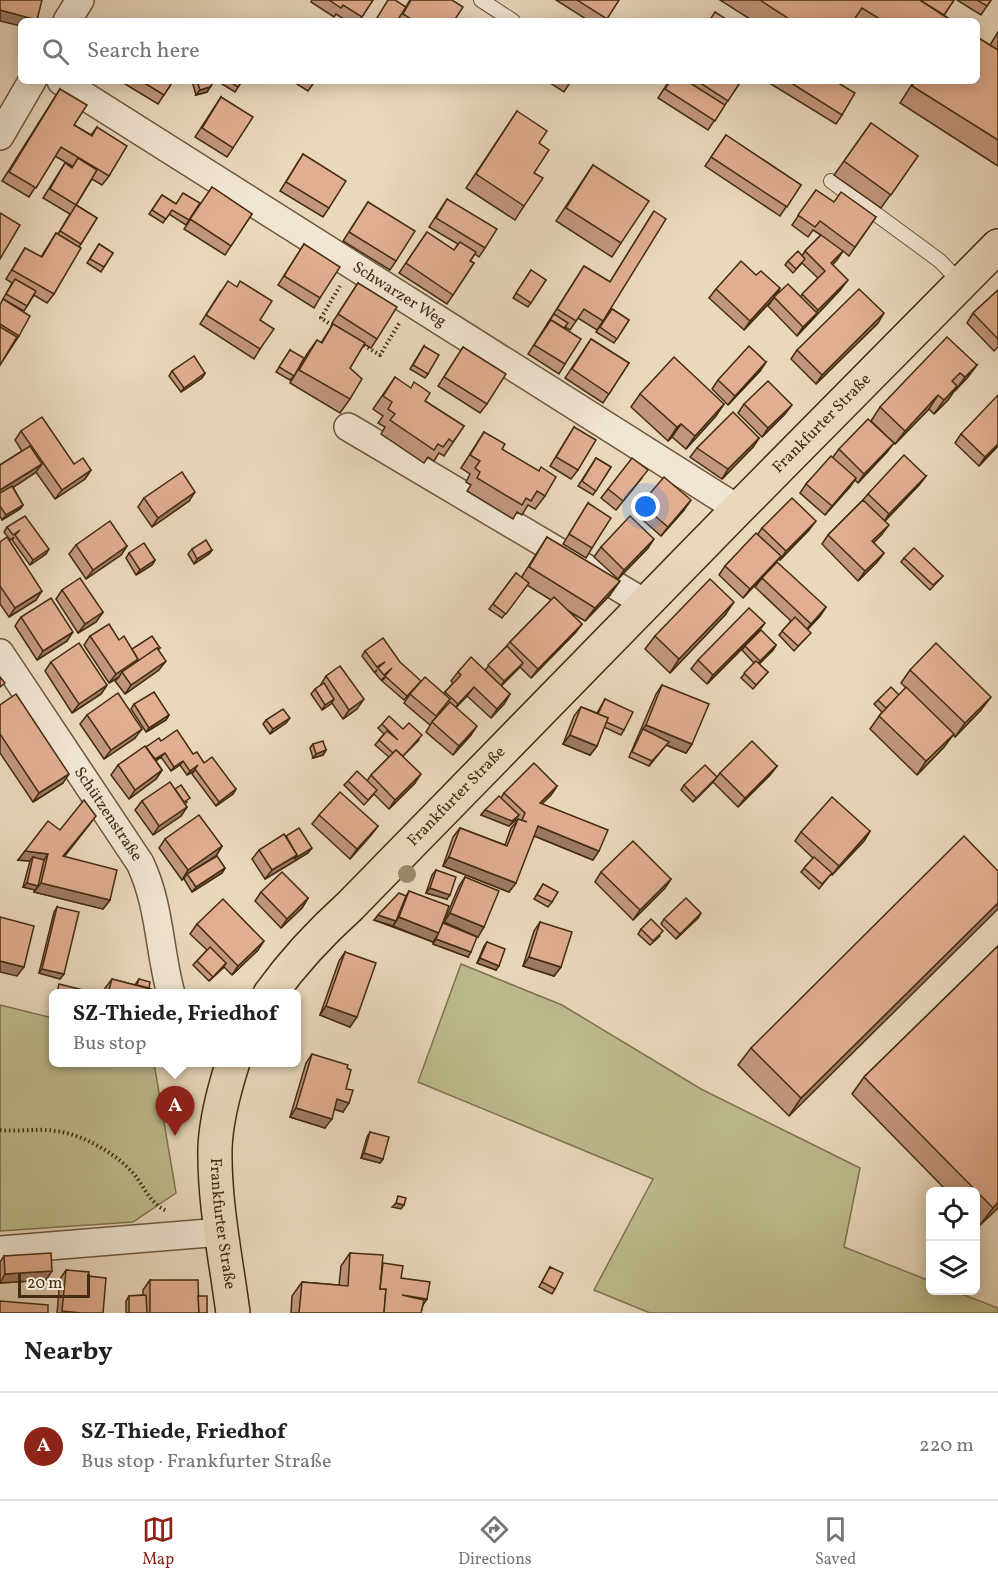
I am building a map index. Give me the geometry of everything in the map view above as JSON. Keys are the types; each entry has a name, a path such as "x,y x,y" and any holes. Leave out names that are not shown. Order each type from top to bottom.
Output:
{"main road":[{"name":"Frankfurter Straße","path":"273,989 321,932 350,906 961,283 995,254"},
{"name":"Frankfurter Straße","path":"232,1067 218,1117 215,1174 233,1313"}],"street":[{"path":"69,18 80,0"},
{"path":"0,136 30,84"},
{"name":"Schwarzer Weg","path":"67,84 738,508"},
{"path":"348,427 645,603"},
{"name":"Schützenstraße","path":"0,653 140,863 153,897 170,989"},
{"path":"0,1250 221,1232"}],"lane":[{"path":"481,0 508,18"},
{"path":"831,181 940,261 961,283"}],"path":[{"path":"340,330 321,318 353,265"},
{"path":"360,343 380,355 402,318"},
{"path":"0,1130 56,1131 92,1143 120,1161 134,1175 156,1207 178,1215"}],"shaded area":[{"path":"461,964 562,1005 701,1089 860,1168 844,1247 926,1279 926,1295 964,1295 998,1308 998,1313 650,1313 594,1290 653,1179 418,1082"},
{"path":"0,1005 49,1017 49,1067 155,1067 176,1193 133,1222 0,1231"}],"building":[{"path":"0,0 42,0 38,18 0,10"},
{"path":"329,0 373,0 362,17 343,5 341,8"},
{"path":"388,0 395,0 406,7 399,18 377,18"},
{"path":"411,0 452,0 463,7 456,18 409,18 403,14"},
{"path":"577,0 619,0 605,18"},
{"path":"760,0 920,0 947,18 878,18 862,8 855,18 787,18"},
{"path":"920,0 954,0 944,15"},
{"path":"977,0 991,0 987,6"},
{"path":"715,12 724,18 711,18"},
{"path":"980,39 998,50 998,140 912,86 913,84 980,84"},
{"path":"146,84 171,84 164,95"},
{"path":"198,84 212,84 210,87 200,90"},
{"path":"668,84 692,84 725,105 715,121 665,89"},
{"path":"702,84 739,84 728,101"},
{"path":"793,84 840,84 855,93 842,115"},
{"path":"60,89 87,105 74,125 92,136 97,127 127,146 109,176 61,147 36,188 9,172"},
{"path":"221,97 253,117 233,148 202,128"},
{"path":"517,111 547,131 539,143 549,150 534,173 543,178 524,206 476,174"},
{"path":"871,123 918,156 891,195 844,161"},
{"path":"726,135 801,185 787,207 711,157"},
{"path":"303,154 346,181 329,208 286,182"},
{"path":"78,158 97,170 76,205 50,189 65,163 72,168"},
{"path":"593,165 649,201 621,243 566,208"},
{"path":"212,187 252,214 231,246 190,219"},
{"path":"816,190 834,202 841,192 876,217 855,247 820,221 815,227 798,215"},
{"path":"183,193 200,203 189,220 172,210 166,219 152,210 162,195 176,204"},
{"path":"447,199 497,229 485,248 436,218"},
{"path":"368,202 415,231 396,261 349,232"},
{"path":"76,205 97,218 81,244 60,231"},
{"path":"654,211 666,219 603,321 584,309 576,321 557,309 584,266 610,282"},
{"path":"0,213 20,225 0,259"},
{"path":"427,232 454,250 460,242 476,252 470,261 474,263 453,295 406,263"},
{"path":"56,233 81,248 54,294 12,270 25,248 42,257"},
{"path":"821,235 843,251 831,263 848,280 818,310 802,294 825,271 805,251"},
{"path":"99,244 113,253 104,267 90,259"},
{"path":"304,244 340,267 320,298 284,276"},
{"path":"798,251 805,259 796,269 788,261"},
{"path":"741,261 756,275 761,271 780,288 750,321 716,289"},
{"path":"531,270 546,280 531,303 516,293"},
{"path":"15,279 36,291 27,306 6,294"},
{"path":"228,281 237,287 240,281 272,301 260,320 274,329 260,349 206,315"},
{"path":"358,283 397,307 377,339 338,314"},
{"path":"788,284 817,313 803,327 774,297"},
{"path":"859,289 884,313 822,375 797,350"},
{"path":"998,290 998,339 973,313"},
{"path":"3,299 30,316 19,336 0,324 0,305"},
{"path":"612,309 629,320 617,339 600,327"},
{"path":"554,314 568,323 564,328 551,320 547,324"},
{"path":"551,320 581,339 565,364 534,345"},
{"path":"333,324 365,343 350,368 362,379 350,399 299,370 317,340 322,343"},
{"path":"0,327 17,337 0,365"},
{"path":"947,337 977,365 965,377 960,373 952,381 957,386 944,400 938,395 905,431 880,407"},
{"path":"591,339 629,363 609,394 572,369"},
{"path":"424,346 439,355 428,374 413,365"},
{"path":"749,346 766,362 735,396 718,380"},
{"path":"463,347 506,374 487,404 444,377"},
{"path":"290,350 304,358 294,376 279,367"},
{"path":"194,356 205,373 184,388 172,371"},
{"path":"674,357 724,404 695,436 681,424 677,427 640,394"},
{"path":"395,377 411,388 414,382 430,393 425,401 464,426 453,442 449,439 443,447 438,444 434,450 390,420 395,414 388,409 392,402 383,396"},
{"path":"768,381 792,405 768,428 744,404"},
{"path":"998,395 998,444 985,457 961,434"},
{"path":"733,412 759,438 728,469 697,448"},
{"path":"42,417 74,464 83,458 91,470 62,490 21,431"},
{"path":"868,419 894,443 864,474 839,449"},
{"path":"574,427 596,440 578,470 556,457"},
{"path":"484,432 505,444 502,449 539,471 541,467 556,477 545,496 537,491 531,501 526,498 522,505 477,478 480,472 475,468 480,461 470,455"},
{"path":"30,446 42,464 0,490 0,465"},
{"path":"904,455 926,476 889,514 868,494"},
{"path":"831,456 856,478 832,506 806,484"},
{"path":"596,458 611,467 596,491 582,481"},
{"path":"632,458 648,470 623,501 608,489"},
{"path":"182,472 195,492 158,518 144,498"},
{"path":"664,477 691,500 668,527 641,504"},
{"path":"12,486 23,505 6,515 0,506 0,493"},
{"path":"792,498 816,521 786,551 762,528"},
{"path":"863,500 889,525 872,541 884,553 865,571 828,535"},
{"path":"588,503 611,518 592,548 569,534"},
{"path":"25,516 49,549 33,560 15,535 20,530 13,535 7,527"},
{"path":"630,516 654,539 624,570 601,547"},
{"path":"110,521 127,546 93,570 76,545"},
{"path":"756,533 781,556 750,589 725,566"},
{"path":"7,537 42,591 15,608 0,586 0,542"},
{"path":"547,537 620,581 595,608 529,567"},
{"path":"206,540 212,550 197,559 192,549"},
{"path":"144,543 155,560 140,570 129,553"},
{"path":"914,548 943,576 933,585 904,558"},
{"path":"777,562 826,607 811,624 762,578"},
{"path":"516,573 529,583 506,614 493,604"},
{"path":"80,578 103,612 85,624 62,590"},
{"path":"710,579 734,602 679,659 655,636"},
{"path":"554,597 582,624 538,669 510,642"},
{"path":"51,598 73,632 43,651 21,617"},
{"path":"749,608 765,623 713,675 698,660"},
{"path":"795,617 811,633 798,646 782,631"},
{"path":"109,624 119,640 124,636 138,659 116,674 90,636"},
{"path":"761,630 776,645 760,661 745,646"},
{"path":"152,636 160,648 137,662 138,659 132,649"},
{"path":"383,638 400,662 421,681 407,696 385,676 392,668 384,675 378,668 385,662 377,667 365,651"},
{"path":"79,643 107,685 79,704 51,662"},
{"path":"936,643 991,697 965,723 910,670"},
{"path":"507,646 523,663 504,681 488,665"},
{"path":"157,648 166,661 131,685 122,672"},
{"path":"471,657 510,694 497,709 474,687 458,704 445,692 461,675 458,672"},
{"path":"756,661 768,672 756,685 744,673"},
{"path":"340,666 364,699 349,710 326,676"},
{"path":"0,677 5,683 0,687"},
{"path":"425,677 450,699 436,716 410,694"},
{"path":"324,683 334,699 325,705 315,689"},
{"path":"662,685 709,704 692,744 646,725"},
{"path":"891,687 899,695 886,708 878,700"},
{"path":"906,687 954,734 926,761 879,716"},
{"path":"154,692 169,715 149,728 134,704"},
{"path":"118,693 142,729 111,750 87,715"},
{"path":"16,694 69,774 39,793 0,734 0,705"},
{"path":"605,699 633,712 624,730 606,722 608,718 598,714"},
{"path":"450,702 477,726 459,746 432,722"},
{"path":"581,707 608,718 597,746 570,735"},
{"path":"283,709 290,718 273,729 266,720"},
{"path":"389,716 403,729 409,723 422,735 403,756 396,750 393,753 379,740 387,731 398,740 382,724"},
{"path":"643,729 669,742 652,761 632,752"},
{"path":"177,730 193,754 197,752 204,763 212,757 236,789 219,802 195,769 198,765 190,771 183,761 174,767 165,753 155,759 146,747 159,738 161,741"},
{"path":"323,741 326,750 316,754 313,744"},
{"path":"752,741 777,766 745,798 720,773"},
{"path":"145,746 162,770 135,790 118,765"},
{"path":"396,750 421,774 395,800 371,775"},
{"path":"534,763 557,786 540,803 608,830 599,851 538,826 516,883 449,857 460,828 507,846 518,819 527,822 522,820 525,813 504,793"},
{"path":"705,765 717,777 696,798 684,785"},
{"path":"357,771 377,790 368,800 348,781"},
{"path":"170,782 187,807 159,826 142,801"},
{"path":"181,785 190,798 184,802 175,789"},
{"path":"340,792 378,826 357,849 319,815"},
{"path":"499,796 519,815 512,821 485,810"},
{"path":"832,797 870,831 839,866 801,832"},
{"path":"84,800 96,816 63,856 117,870 110,900 41,883 48,854 25,851 48,821 60,830"},
{"path":"199,815 222,846 188,870 165,839"},
{"path":"299,828 312,848 294,859 297,855 286,836"},
{"path":"284,834 297,855 272,870 259,850"},
{"path":"964,836 998,871 998,903 801,1098 751,1048"},
{"path":"633,841 671,879 640,910 601,872"},
{"path":"217,856 225,868 196,887 187,874"},
{"path":"33,857 44,860 38,886 27,883"},
{"path":"814,857 832,873 822,884 804,868"},
{"path":"436,870 456,877 450,895 430,888"},
{"path":"282,872 308,898 287,919 261,892"},
{"path":"465,877 499,891 484,927 450,913"},
{"path":"543,884 558,892 552,902 537,895"},
{"path":"409,891 449,906 439,933 399,917"},
{"path":"399,893 406,896 396,921 378,915"},
{"path":"686,898 701,913 680,934 664,919"},
{"path":"223,899 264,941 238,966 197,924"},
{"path":"57,907 79,912 64,974 42,969"},
{"path":"0,917 34,926 24,967 0,961"},
{"path":"651,919 663,931 653,941 641,929"},
{"path":"540,922 572,932 561,967 529,957"},
{"path":"443,923 477,937 471,952 436,939"},
{"path":"487,942 505,949 499,966 480,958"},
{"path":"998,946 998,1202 993,1208 980,1195 980,1187 972,1187 864,1077"},
{"path":"210,947 226,963 213,977 197,961"},
{"path":"345,952 376,963 357,1017 326,1006"},
{"path":"112,979 150,989 109,989"},
{"path":"139,979 150,982 149,988 137,985"},
{"path":"59,984 79,989 58,989"},
{"path":"312,1054 348,1065 347,1068 351,1070 346,1089 353,1090 349,1103 337,1099 332,1119 296,1108"},
{"path":"370,1132 389,1137 383,1159 364,1153"},
{"path":"398,1196 406,1198 404,1205 396,1203"},
{"path":"51,1253 52,1271 5,1274 4,1256"},
{"path":"350,1253 383,1255 380,1289 386,1289 384,1313 299,1313 302,1282 348,1286"},
{"path":"383,1263 403,1266 401,1278 430,1282 427,1299 402,1295 424,1300 421,1313 384,1313 386,1289 380,1289"},
{"path":"550,1267 563,1273 555,1289 542,1282"},
{"path":"66,1270 89,1272 88,1276 106,1278 103,1313 62,1311"},
{"path":"150,1280 198,1280 199,1313 150,1313"},
{"path":"146,1295 147,1313 129,1313 129,1296"},
{"path":"198,1296 207,1296 207,1313 199,1313"},
{"path":"0,1301 48,1305 48,1313 0,1313"}],"place":[{"name":"SZ-Thiede, Friedhof","path":"175,1136"}]}
